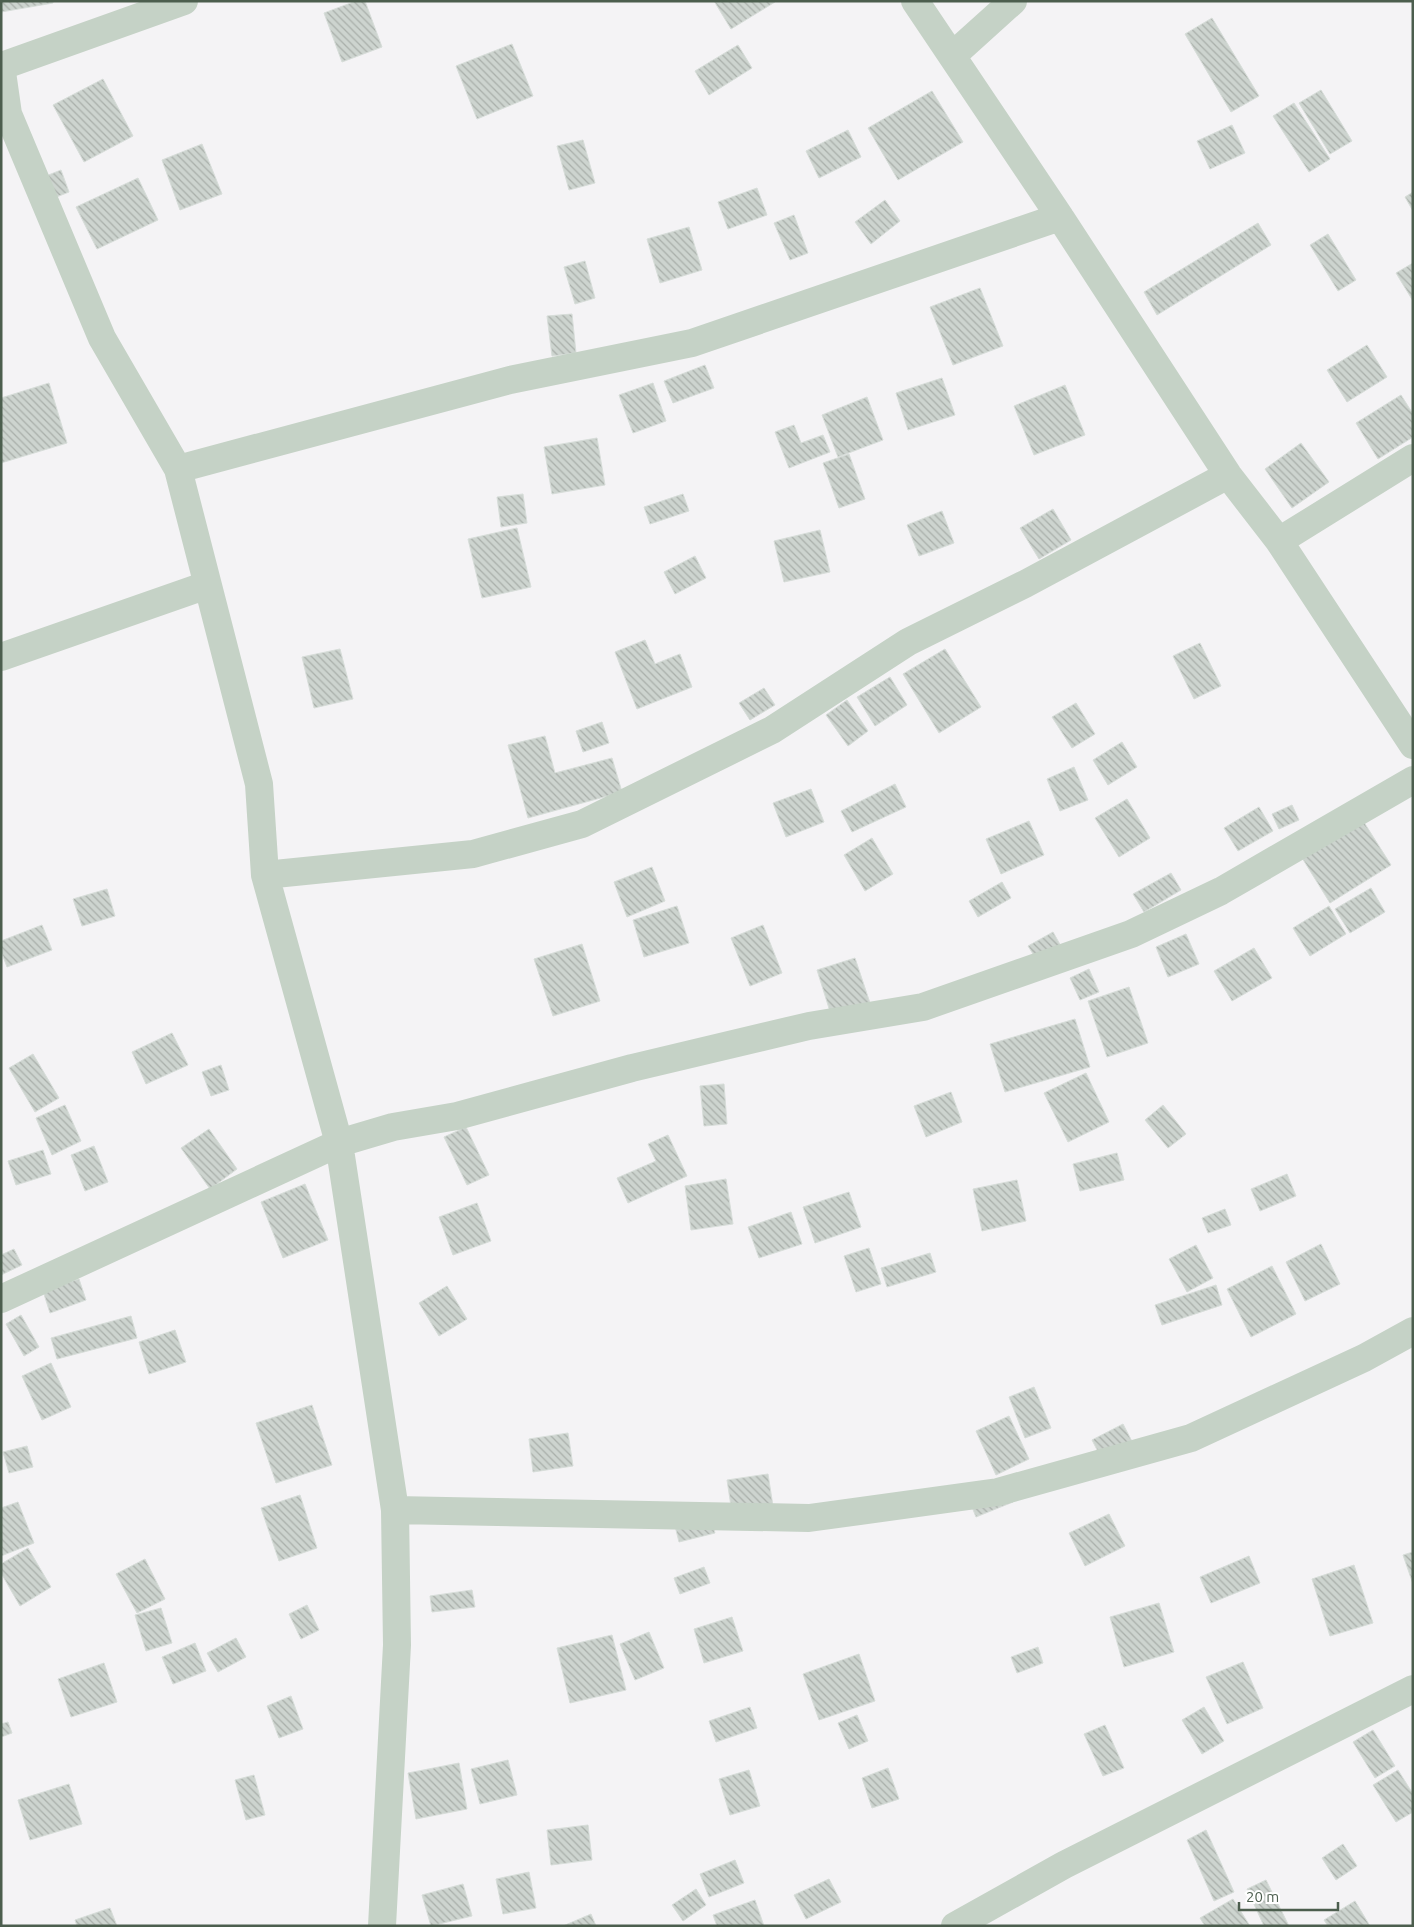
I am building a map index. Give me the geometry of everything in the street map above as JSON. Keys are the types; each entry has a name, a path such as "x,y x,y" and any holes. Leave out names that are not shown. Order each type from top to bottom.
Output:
{"street":[{"path":"184,1 1,65 5,116 102,338 178,469 206,585 224,643 259,784 265,875 339,1143 396,1510 397,1645 382,1926"},
{"path":"915,1 1060,217 1228,475 1280,541 1413,745"},
{"path":"952,56 1013,1"},
{"path":"178,469 510,380 692,343 1060,217"},
{"path":"1280,541 1413,458"},
{"path":"265,875 473,854 582,824 772,730 908,642 1025,584 1228,475"},
{"path":"1,657 206,585"},
{"path":"1,1299 339,1143 392,1127 457,1116 632,1068 808,1026 923,1007 1131,934 1221,891 1413,780"},
{"path":"396,1510 809,1518 998,1492 1191,1438 1364,1358 1413,1331"},
{"path":"955,1926 1064,1865 1413,1689"}],"building":[{"path":"1,1 53,1 53,3 1,12"},
{"path":"356,1 365,1 382,47 342,62 324,13"},
{"path":"714,1 774,1 775,2 731,29"},
{"path":"1212,18 1259,96 1231,112 1185,34"},
{"path":"512,44 533,96 477,119 456,66"},
{"path":"738,45 752,68 709,95 695,71"},
{"path":"103,79 133,136 84,162 53,105"},
{"path":"1321,90 1352,141 1330,154 1299,103"},
{"path":"932,91 963,142 898,180 868,128"},
{"path":"1294,103 1330,159 1309,172 1273,116"},
{"path":"1232,125 1245,153 1210,169 1197,141"},
{"path":"848,130 861,157 819,178 806,151"},
{"path":"583,140 595,183 569,190 557,146"},
{"path":"202,144 222,194 180,210 162,160"},
{"path":"61,170 69,192 54,198 46,176"},
{"path":"138,178 158,220 97,249 76,207"},
{"path":"757,188 767,215 728,229 718,202"},
{"path":"1413,192 1413,211 1405,197"},
{"path":"885,200 900,221 871,244 855,222"},
{"path":"794,215 808,253 790,260 774,223"},
{"path":"1258,223 1271,245 1157,315 1144,292"},
{"path":"689,227 702,270 660,283 647,239"},
{"path":"1328,234 1356,280 1338,291 1310,245"},
{"path":"585,261 595,298 575,304 564,267"},
{"path":"1413,263 1413,301 1396,273"},
{"path":"980,288 1003,346 953,365 930,307"},
{"path":"572,314 576,353 552,356 547,316"},
{"path":"1367,345 1387,377 1347,402 1327,370"},
{"path":"705,365 714,388 673,403 664,381"},
{"path":"942,378 955,415 908,430 896,393"},
{"path":"49,383 67,443 1,463 1,398"},
{"path":"653,383 666,421 633,433 619,395"},
{"path":"1065,385 1085,435 1034,455 1014,406"},
{"path":"1401,395 1413,414 1413,437 1378,459 1356,423"},
{"path":"867,397 883,440 838,457 822,415"},
{"path":"794,425 801,443 823,435 830,452 789,468 775,432"},
{"path":"597,438 605,485 552,494 544,447"},
{"path":"1301,443 1329,482 1292,508 1265,469"},
{"path":"849,454 865,499 839,508 823,463"},
{"path":"523,494 527,523 501,527 497,497"},
{"path":"683,494 689,511 650,524 644,507"},
{"path":"1053,509 1071,540 1039,559 1020,528"},
{"path":"942,511 954,543 919,556 907,525"},
{"path":"517,528 531,587 482,598 468,539"},
{"path":"820,530 830,572 784,582 774,541"},
{"path":"695,556 706,578 675,594 664,572"},
{"path":"645,640 655,664 680,654 692,687 637,709 615,652"},
{"path":"1200,643 1221,686 1194,699 1173,656"},
{"path":"340,649 353,699 314,708 302,657"},
{"path":"945,649 981,707 939,733 903,674"},
{"path":"890,677 907,705 875,726 857,697"},
{"path":"764,688 775,705 750,720 739,703"},
{"path":"847,700 868,731 848,746 826,715"},
{"path":"1076,703 1095,734 1072,748 1052,717"},
{"path":"602,722 609,743 583,752 576,731"},
{"path":"545,736 555,773 612,758 622,792 528,818 508,745"},
{"path":"1122,742 1137,767 1108,785 1093,760"},
{"path":"1074,767 1088,800 1060,811 1047,779"},
{"path":"895,784 906,807 852,832 841,811"},
{"path":"811,789 824,822 786,837 773,803"},
{"path":"1127,799 1150,838 1119,857 1095,818"},
{"path":"1292,805 1299,820 1279,829 1272,814"},
{"path":"1259,807 1273,831 1238,851 1224,828"},
{"path":"1360,816 1391,865 1330,903 1299,853"},
{"path":"1029,821 1044,855 1001,874 986,839"},
{"path":"872,838 893,874 865,891 844,855"},
{"path":"652,867 665,901 627,917 614,882"},
{"path":"1171,873 1181,890 1144,912 1133,894"},
{"path":"1002,882 1011,898 978,917 969,901"},
{"path":"1371,888 1385,912 1350,933 1335,909"},
{"path":"107,889 115,916 82,926 73,899"},
{"path":"677,906 689,943 644,957 633,920"},
{"path":"1329,906 1346,934 1310,956 1293,928"},
{"path":"42,925 52,950 7,967 1,951 1,941"},
{"path":"763,925 782,973 750,986 731,938"},
{"path":"1053,932 1062,948 1038,962 1028,946"},
{"path":"1186,934 1199,964 1168,977 1156,947"},
{"path":"582,944 600,1001 553,1016 534,959"},
{"path":"1254,948 1272,978 1232,1001 1214,971"},
{"path":"855,958 871,1006 832,1018 817,970"},
{"path":"1089,969 1099,992 1080,1000 1070,978"},
{"path":"1129,987 1148,1043 1107,1057 1088,1001"},
{"path":"1075,1019 1090,1067 1005,1092 990,1044"},
{"path":"172,1033 188,1065 146,1084 132,1052"},
{"path":"33,1054 59,1098 35,1112 9,1068"},
{"path":"221,1065 229,1090 211,1096 202,1072"},
{"path":"1086,1073 1109,1122 1068,1142 1044,1093"},
{"path":"724,1084 727,1124 704,1126 700,1086"},
{"path":"951,1092 962,1122 926,1137 914,1106"},
{"path":"65,1105 81,1141 52,1155 36,1118"},
{"path":"1163,1105 1186,1134 1168,1148 1145,1120"},
{"path":"466,1127 489,1175 467,1185 444,1137"},
{"path":"209,1129 237,1169 210,1189 181,1148"},
{"path":"668,1135 687,1176 628,1203 617,1178 656,1161 648,1144"},
{"path":"94,1146 108,1182 85,1191 71,1155"},
{"path":"43,1150 51,1174 16,1185 8,1161"},
{"path":"1117,1153 1124,1180 1080,1191 1073,1164"},
{"path":"1287,1174 1296,1196 1260,1211 1251,1189"},
{"path":"726,1179 733,1224 691,1230 685,1186"},
{"path":"1017,1180 1026,1221 982,1231 973,1189"},
{"path":"305,1184 328,1240 283,1258 261,1202"},
{"path":"849,1192 861,1227 815,1243 803,1207"},
{"path":"477,1203 491,1241 453,1255 439,1217"},
{"path":"1225,1209 1231,1225 1208,1233 1202,1218"},
{"path":"791,1212 802,1244 759,1258 748,1227"},
{"path":"1321,1244 1340,1284 1305,1301 1286,1262"},
{"path":"1196,1245 1213,1278 1187,1292 1169,1259"},
{"path":"869,1248 881,1284 856,1292 844,1256"},
{"path":"14,1249 22,1265 1,1275 1,1255"},
{"path":"930,1253 936,1272 887,1287 881,1268"},
{"path":"1272,1266 1296,1314 1251,1337 1227,1289"},
{"path":"79,1279 86,1300 50,1313 43,1291"},
{"path":"1216,1285 1222,1305 1162,1325 1155,1305"},
{"path":"447,1286 467,1319 439,1336 419,1303"},
{"path":"21,1315 39,1347 24,1356 6,1324"},
{"path":"131,1316 137,1338 57,1359 51,1338"},
{"path":"175,1330 186,1362 149,1374 139,1342"},
{"path":"51,1363 71,1407 42,1420 22,1376"},
{"path":"1034,1387 1051,1428 1025,1438 1009,1397"},
{"path":"312,1405 332,1465 276,1483 256,1423"},
{"path":"1009,1416 1029,1459 996,1475 976,1431"},
{"path":"1123,1424 1138,1453 1107,1469 1092,1440"},
{"path":"568,1433 573,1466 533,1472 529,1439"},
{"path":"27,1446 33,1467 9,1473 3,1452"},
{"path":"768,1474 775,1519 734,1526 727,1480"},
{"path":"300,1495 317,1548 279,1561 261,1508"},
{"path":"968,1497 1013,1502 976,1517"},
{"path":"18,1502 34,1543 1,1556 1,1508"},
{"path":"708,1509 715,1533 679,1542 673,1518"},
{"path":"1109,1514 1125,1546 1085,1566 1069,1533"},
{"path":"28,1548 51,1587 20,1606 1,1573 1,1564"},
{"path":"1413,1552 1413,1584 1403,1555"},
{"path":"1249,1556 1260,1583 1211,1603 1200,1577"},
{"path":"145,1559 165,1599 137,1613 116,1574"},
{"path":"1354,1565 1373,1623 1330,1636 1312,1579"},
{"path":"704,1567 710,1583 680,1594 674,1578"},
{"path":"472,1590 475,1607 432,1612 430,1596"},
{"path":"1159,1603 1174,1652 1124,1667 1110,1617"},
{"path":"307,1605 319,1630 301,1639 289,1614"},
{"path":"161,1608 172,1643 146,1651 135,1615"},
{"path":"732,1617 743,1651 704,1663 694,1629"},
{"path":"649,1632 664,1668 635,1680 620,1644"},
{"path":"612,1635 626,1690 570,1703 557,1648"},
{"path":"236,1638 246,1657 218,1672 207,1653"},
{"path":"195,1643 206,1671 173,1684 162,1657"},
{"path":"1038,1647 1043,1663 1017,1673 1011,1657"},
{"path":"859,1654 875,1701 819,1720 803,1674"},
{"path":"1243,1662 1263,1708 1227,1724 1206,1677"},
{"path":"104,1663 117,1702 71,1717 58,1679"},
{"path":"291,1696 303,1729 279,1738 267,1706"},
{"path":"750,1707 757,1728 716,1742 709,1721"},
{"path":"1204,1707 1224,1741 1202,1754 1182,1720"},
{"path":"857,1715 868,1741 849,1749 838,1723"},
{"path":"8,1722 12,1733 1,1737 1,1724"},
{"path":"1105,1725 1124,1768 1103,1776 1084,1734"},
{"path":"1373,1730 1395,1766 1375,1778 1353,1742"},
{"path":"508,1760 517,1795 480,1804 471,1769"},
{"path":"459,1763 467,1809 416,1819 408,1773"},
{"path":"888,1768 899,1799 872,1808 862,1778"},
{"path":"749,1770 760,1806 730,1815 719,1779"},
{"path":"1398,1770 1413,1794 1413,1812 1396,1822 1373,1785"},
{"path":"254,1775 265,1815 246,1820 235,1780"},
{"path":"69,1784 82,1824 30,1840 18,1800"},
{"path":"588,1825 592,1860 551,1865 547,1830"},
{"path":"1206,1830 1234,1892 1214,1901 1187,1840"},
{"path":"1343,1844 1357,1866 1336,1880 1322,1858"},
{"path":"735,1860 744,1883 709,1897 700,1874"},
{"path":"529,1872 536,1908 503,1914 496,1879"},
{"path":"829,1879 841,1902 806,1919 794,1895"},
{"path":"1266,1880 1289,1926 1264,1926 1247,1889"},
{"path":"463,1884 472,1916 431,1926 422,1895"},
{"path":"696,1889 706,1905 683,1921 672,1905"},
{"path":"1233,1899 1250,1926 1205,1926 1200,1918"},
{"path":"755,1900 764,1926 717,1926 713,1915"},
{"path":"1355,1901 1370,1926 1328,1926 1324,1920"},
{"path":"110,1908 117,1926 77,1926 75,1920"},
{"path":"591,1914 596,1926 563,1926"}]}
